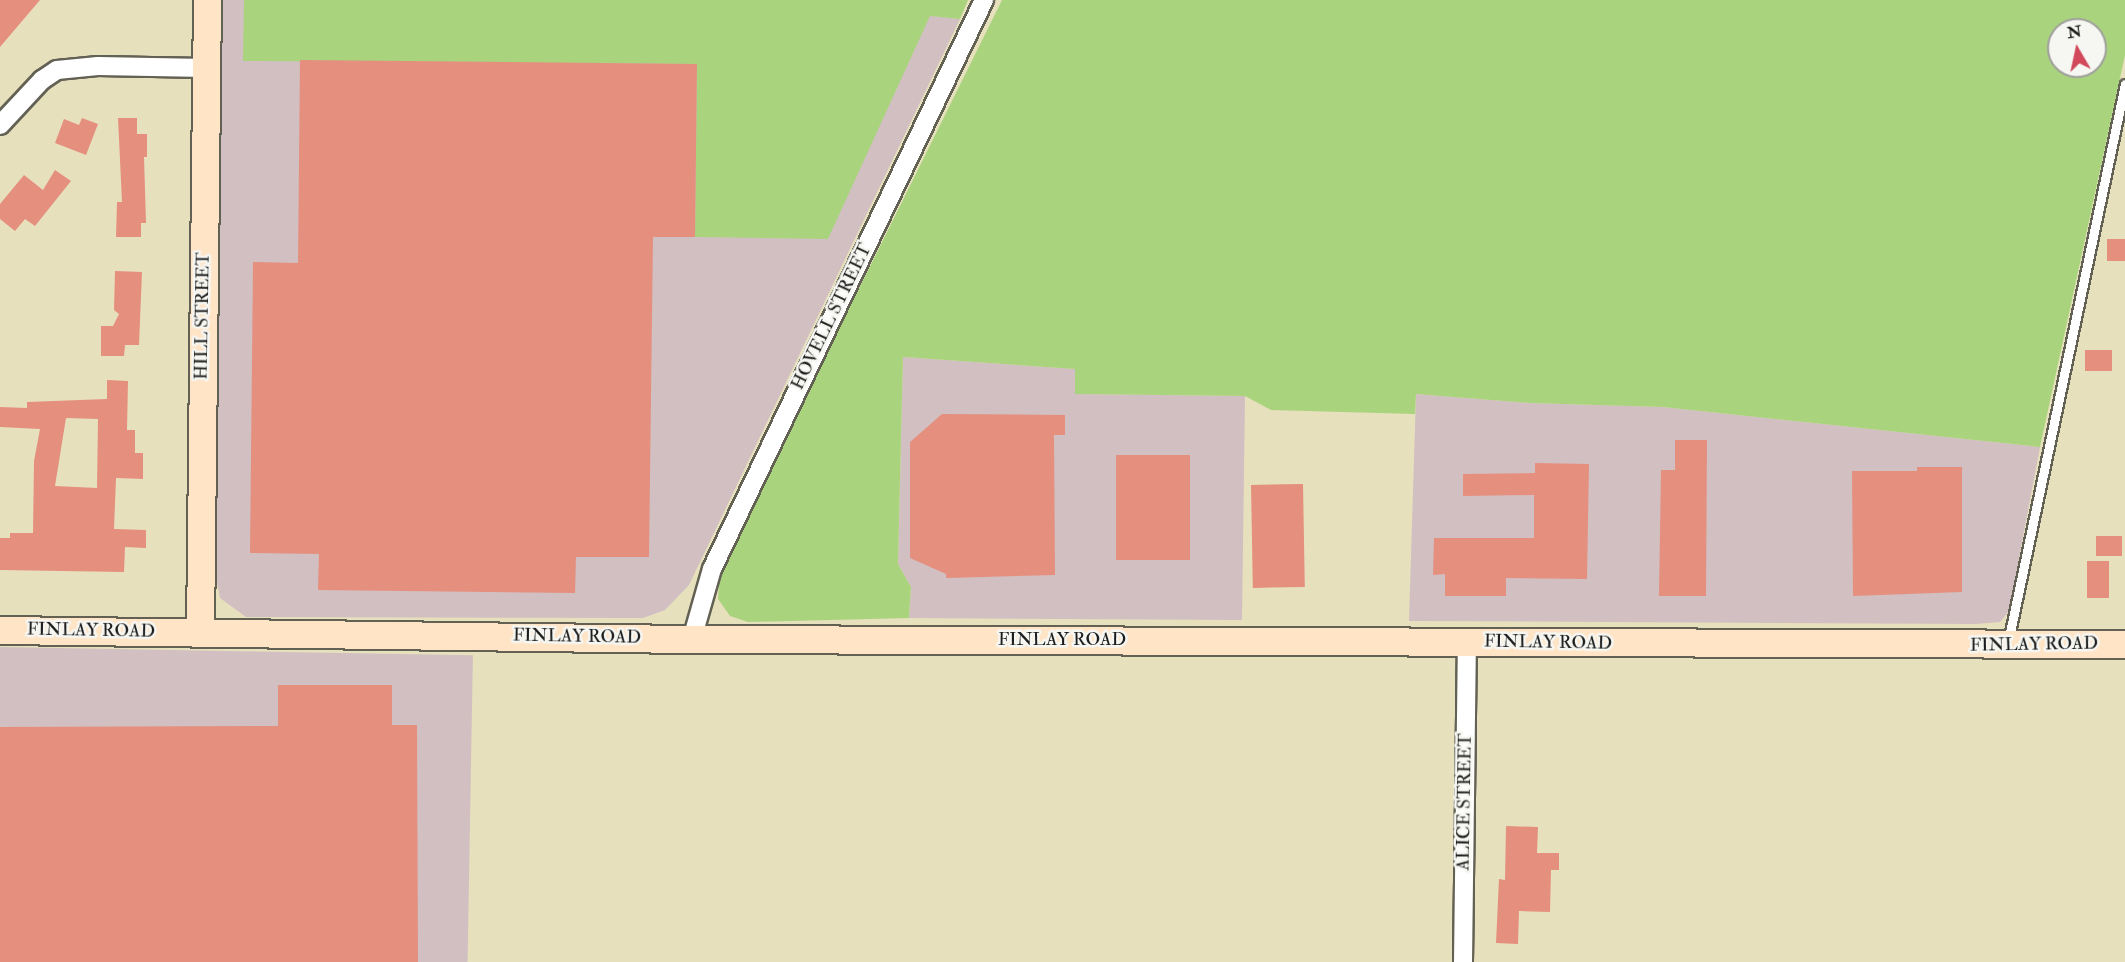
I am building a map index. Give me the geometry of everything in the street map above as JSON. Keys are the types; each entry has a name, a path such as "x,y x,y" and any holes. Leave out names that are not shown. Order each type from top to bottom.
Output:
{"street":[{"name":"HILL STREET","path":"200,633 207,0"},
{"name":"HOVELL STREET","path":"692,639 712,569 984,0"},
{"path":"0,125 42,80 57,70 98,66 206,68"},
{"name":"FINLAY ROAD","path":"0,630 692,639 2007,646 2125,644"},
{"name":"ALICE STREET","path":"1463,962 1467,642"}],"lane":[{"path":"2007,646 2125,84"}],"shaded area":[{"path":"222,0 792,0 960,19 689,585 665,610 643,618 246,617 220,598 214,565"},
{"path":"903,357 1075,369 1076,394 1245,396 1242,620 909,618 911,587 898,564"},
{"path":"1416,394 1530,403 1663,407 2040,447 2009,611 2000,622 1976,624 1409,621"},
{"path":"0,647 473,655 468,962 0,962"}],"green space":[{"path":"244,0 968,0 960,19 930,16 828,239 695,237 697,64 243,61"},
{"path":"1002,0 2125,0 2125,55 2040,447 1663,407 1530,403 1416,394 1415,414 1271,410 1245,396 1075,394 1075,369 903,357 898,564 911,587 909,618 748,622 730,616 718,599 720,573"}],"building":[{"path":"0,0 40,0 0,47"},
{"path":"300,60 697,64 695,237 653,237 649,557 576,557 575,593 318,590 319,554 250,553 253,262 298,263"},
{"path":"82,118 98,124 86,155 55,143 64,119 79,125"},
{"path":"118,118 137,118 137,134 147,134 147,157 144,157 146,223 141,223 141,237 116,237 117,202 122,202"},
{"path":"55,170 71,181 35,226 25,219 15,231 0,219 0,204 24,175 43,190"},
{"path":"2107,239 2125,239 2125,261 2107,261"},
{"path":"115,271 142,272 139,345 125,345 124,356 101,356 101,326 113,326 119,314 114,310"},
{"path":"2085,350 2112,350 2112,371 2085,371"},
{"path":"107,380 128,381 127,430 135,430 135,453 143,453 143,479 116,478 114,529 146,530 146,548 125,547 124,572 0,570 0,538 10,538 10,533 33,533 34,461 40,429 0,427 0,407 27,408 27,402 107,399","holes":["66,418 98,419 97,488 55,486"]},
{"path":"942,414 1065,415 1065,435 1054,435 1055,575 946,578 946,574 910,558 910,442"},
{"path":"1675,440 1707,440 1706,596 1659,596 1661,470 1675,470"},
{"path":"1116,455 1190,455 1190,560 1116,560"},
{"path":"1535,463 1589,464 1587,579 1506,578 1506,596 1445,596 1445,574 1433,575 1434,538 1534,538 1534,495 1463,496 1463,474 1535,473"},
{"path":"1917,467 1962,467 1962,592 1853,596 1852,471 1917,471"},
{"path":"1303,484 1305,587 1253,588 1251,485"},
{"path":"2096,536 2122,536 2122,556 2096,556"},
{"path":"2087,561 2109,561 2109,598 2087,598"},
{"path":"278,685 392,685 392,725 417,725 418,962 0,962 0,727 278,726"},
{"path":"1506,826 1538,827 1537,853 1559,853 1559,870 1551,870 1550,912 1519,911 1518,944 1496,943 1499,879 1505,880"}]}
